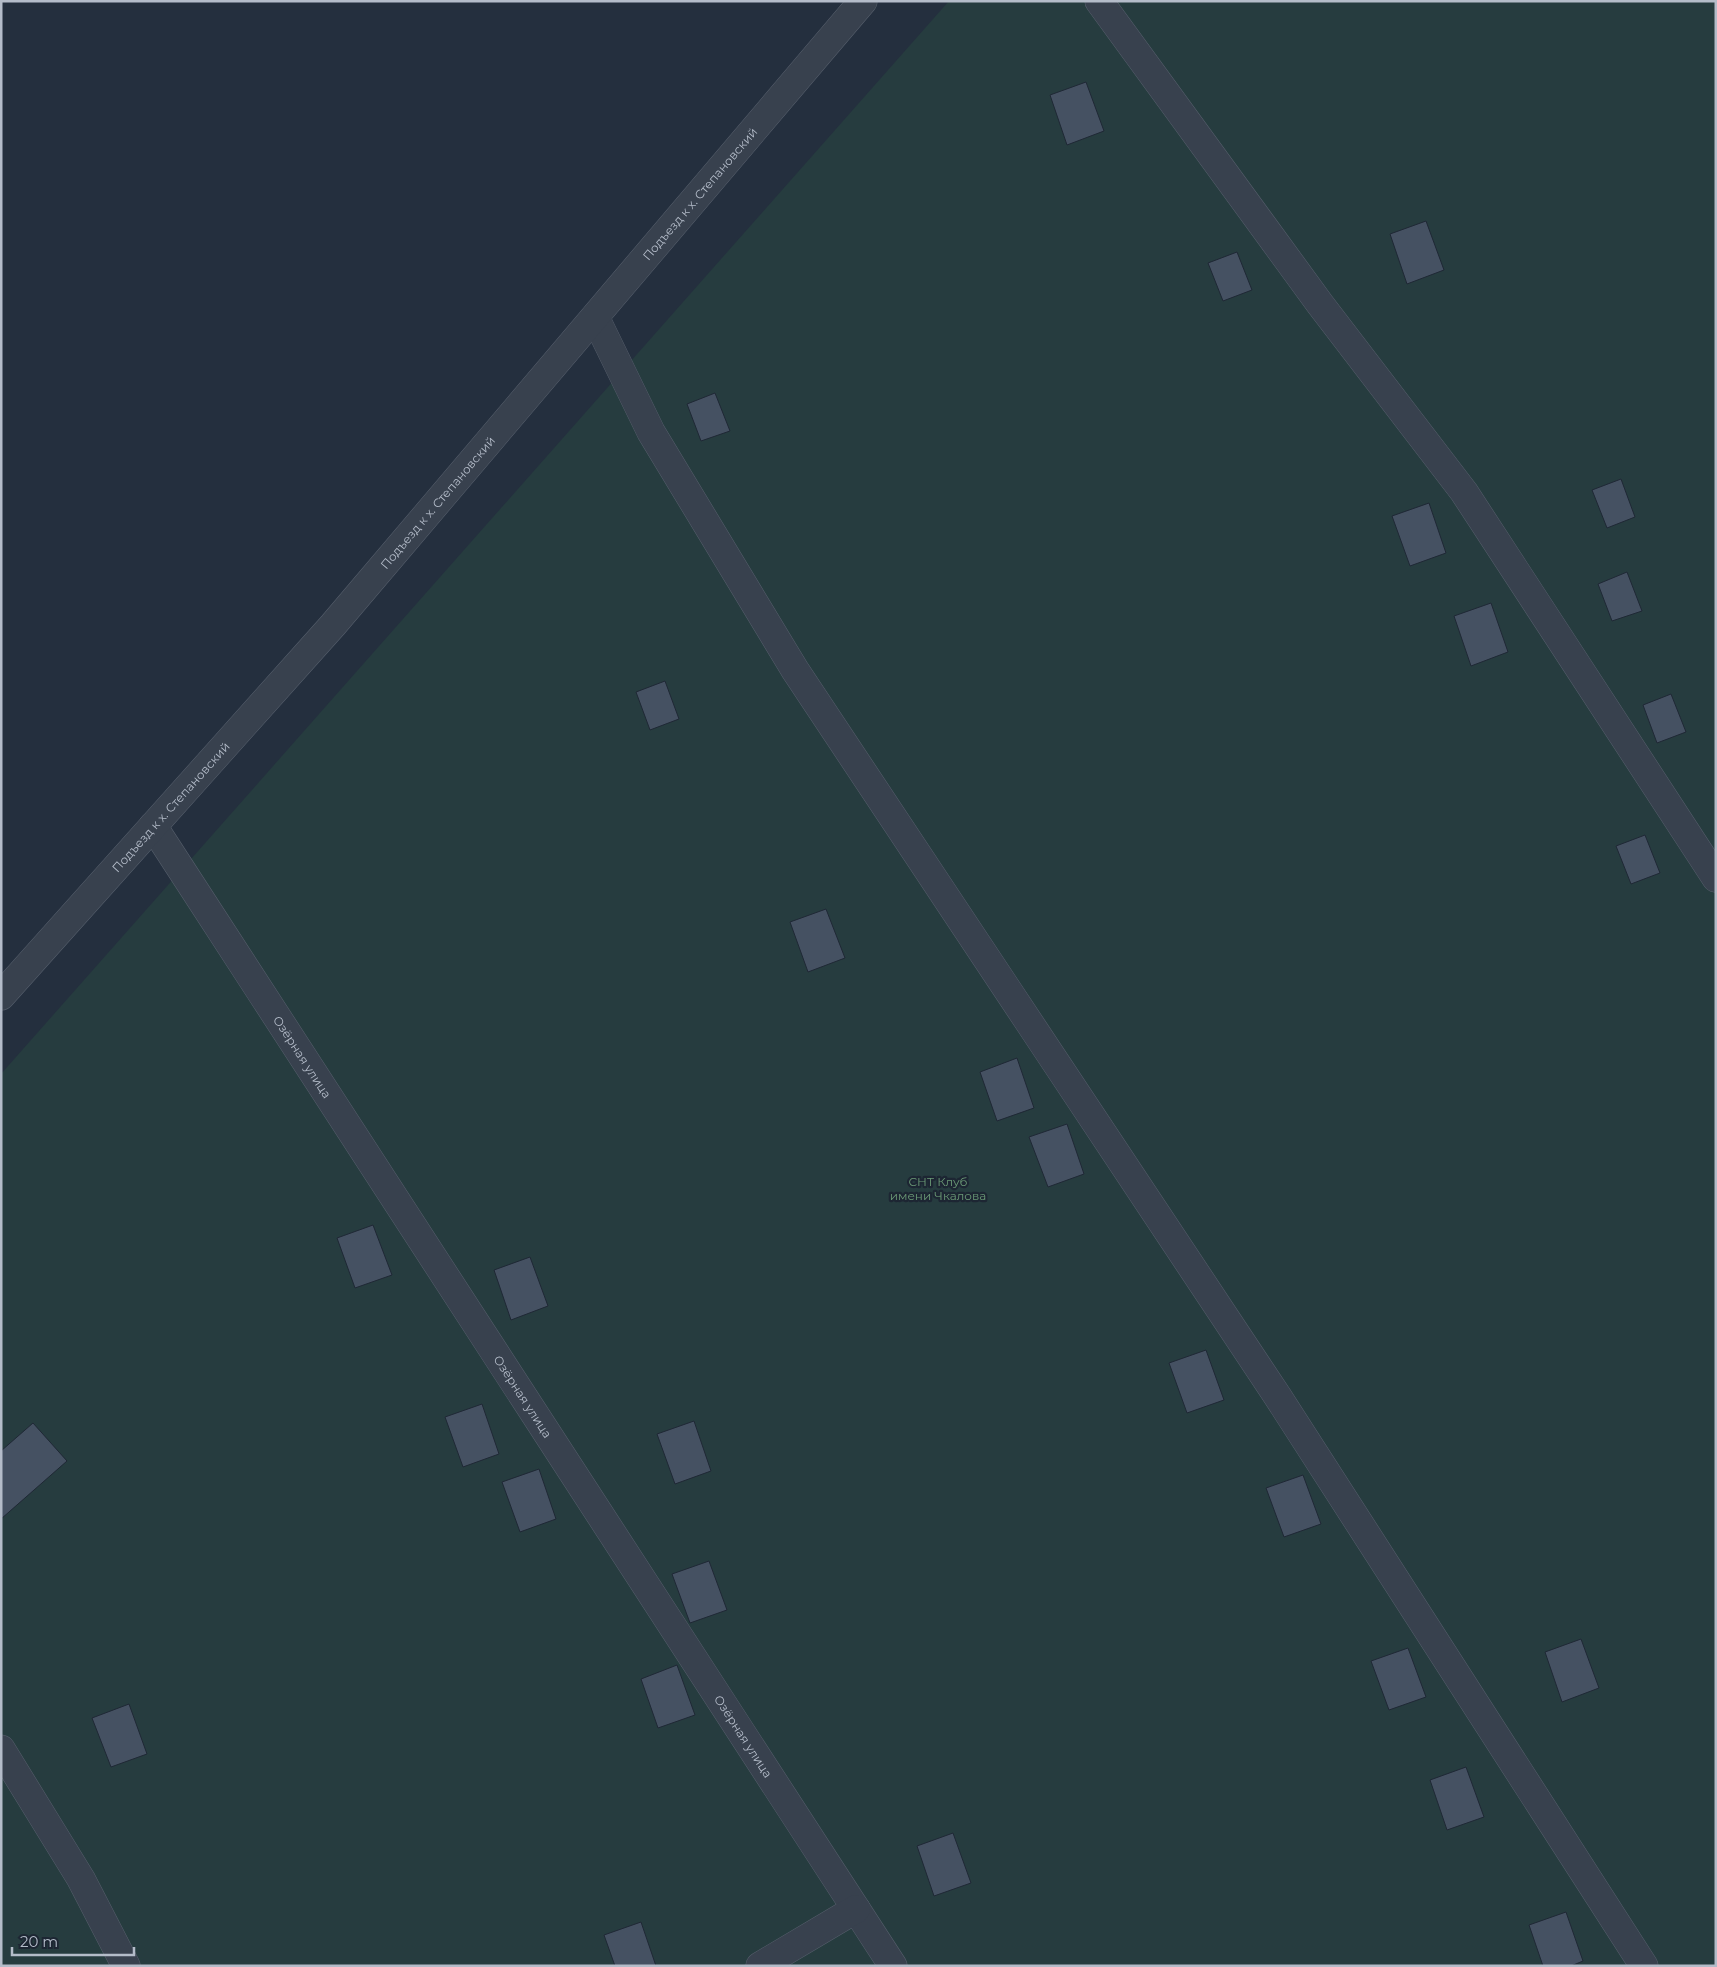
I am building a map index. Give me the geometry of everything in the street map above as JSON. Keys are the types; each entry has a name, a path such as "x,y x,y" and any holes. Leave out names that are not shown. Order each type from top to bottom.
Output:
{"street":[{"name":"Подъезд к х. Степановский","path":"1,996 334,624 863,1"},
{"path":"1099,1 1320,304 1464,492 1716,878"},
{"path":"595,317 651,432 795,670 1278,1397 1644,1966"},
{"name":"Озёрная улица","path":"153,826 893,1966"},
{"path":"1,1749 81,1879 126,1966"},
{"path":"760,1966 856,1909"}],"green space":[{"name":"СНТ Клуб имени Чкалова","path":"949,1 1716,1 1716,1966 1,1966 1,1074"}],"building":[{"path":"1086,82 1104,131 1067,145 1050,95"},
{"path":"1426,221 1444,270 1407,284 1390,234"},
{"path":"1237,252 1252,290 1223,301 1208,263"},
{"path":"715,393 730,431 701,441 687,404"},
{"path":"1621,479 1635,517 1607,528 1592,490"},
{"path":"1429,503 1446,553 1410,566 1392,516"},
{"path":"1627,572 1642,611 1612,621 1598,584"},
{"path":"1491,603 1508,652 1471,666 1454,616"},
{"path":"665,681 679,719 650,730 636,692"},
{"path":"1671,694 1686,732 1657,743 1643,705"},
{"path":"1645,835 1660,873 1631,884 1616,846"},
{"path":"826,909 845,958 808,972 790,922"},
{"path":"1017,1058 1034,1108 997,1121 980,1072"},
{"path":"1067,1124 1084,1174 1048,1187 1029,1137"},
{"path":"373,1225 392,1275 355,1288 337,1238"},
{"path":"530,1257 548,1306 511,1320 494,1270"},
{"path":"1206,1350 1224,1400 1187,1413 1169,1363"},
{"path":"482,1404 499,1454 463,1467 445,1417"},
{"path":"694,1421 711,1471 675,1484 657,1434"},
{"path":"33,1423 67,1461 1,1519 1,1451"},
{"path":"539,1469 556,1519 520,1532 502,1482"},
{"path":"1303,1475 1321,1524 1284,1537 1266,1488"},
{"path":"709,1561 727,1610 690,1623 672,1574"},
{"path":"1581,1639 1599,1688 1562,1702 1545,1652"},
{"path":"1408,1648 1426,1697 1389,1710 1371,1661"},
{"path":"677,1665 695,1715 658,1728 641,1679"},
{"path":"129,1704 147,1754 111,1767 92,1718"},
{"path":"1466,1767 1484,1817 1447,1830 1430,1780"},
{"path":"953,1833 971,1883 934,1896 917,1846"},
{"path":"1566,1912 1583,1961 1571,1966 1543,1966 1529,1925"},
{"path":"641,1922 656,1966 615,1966 604,1935"}]}
